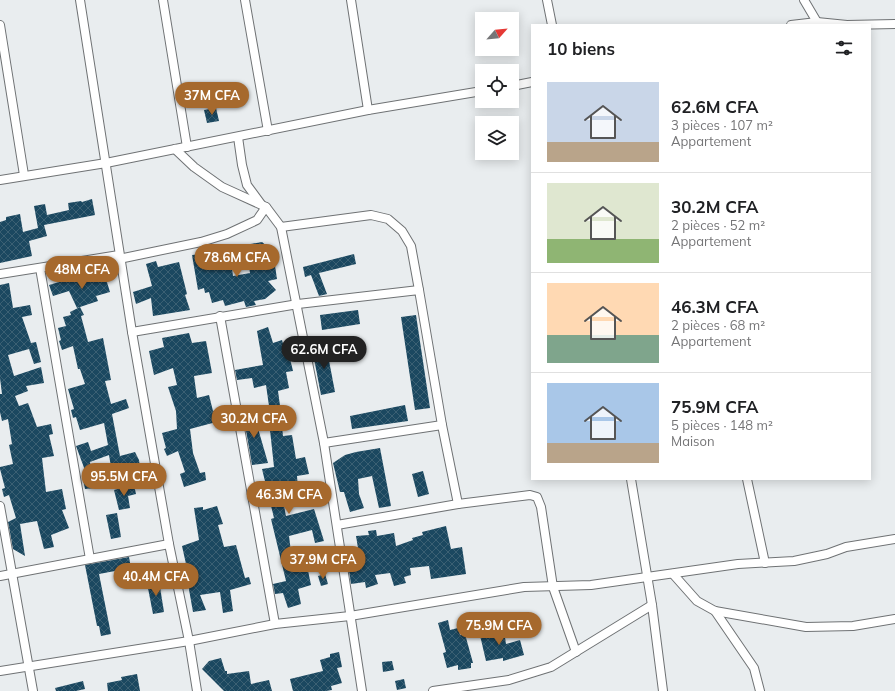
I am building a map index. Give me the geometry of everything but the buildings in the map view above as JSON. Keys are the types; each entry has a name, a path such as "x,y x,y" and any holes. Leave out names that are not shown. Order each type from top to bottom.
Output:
{"street":[{"path":"80,0 106,163 119,257 169,544 189,641 196,691"},
{"path":"163,0 187,146"},
{"path":"245,0 268,131"},
{"path":"351,0 368,110"},
{"path":"547,0 552,24"},
{"path":"804,0 817,23"},
{"path":"804,24 832,24"},
{"path":"871,24 895,24"},
{"path":"0,25 24,175"},
{"path":"519,85 531,82"},
{"path":"0,180 106,163 368,110 475,92"},
{"path":"238,137 242,165 247,185 281,227 298,304 324,443 338,525 362,691"},
{"path":"175,149 205,176 222,187 264,206"},
{"path":"0,274 119,257 201,242 227,234 257,220 264,206"},
{"path":"281,227 370,215 388,219 402,231 411,246 442,425 458,504"},
{"path":"40,268 90,559"},
{"path":"132,332 298,304 419,290"},
{"path":"220,316 276,624"},
{"path":"324,443 442,425"},
{"path":"631,480 652,605 663,691"},
{"path":"747,480 765,563"},
{"path":"338,525 458,504 530,495 537,497 541,507 553,587 576,652"},
{"path":"0,506 33,691"},
{"path":"0,671 189,641 276,624 350,616 524,587 591,585 738,564 812,558 846,547 895,539"},
{"path":"0,576 169,544"},
{"path":"673,574 697,601 715,610 806,627 853,626 895,619"},
{"path":"433,691 509,680 551,667 652,605"},
{"path":"715,610 754,668 760,691"}]}
